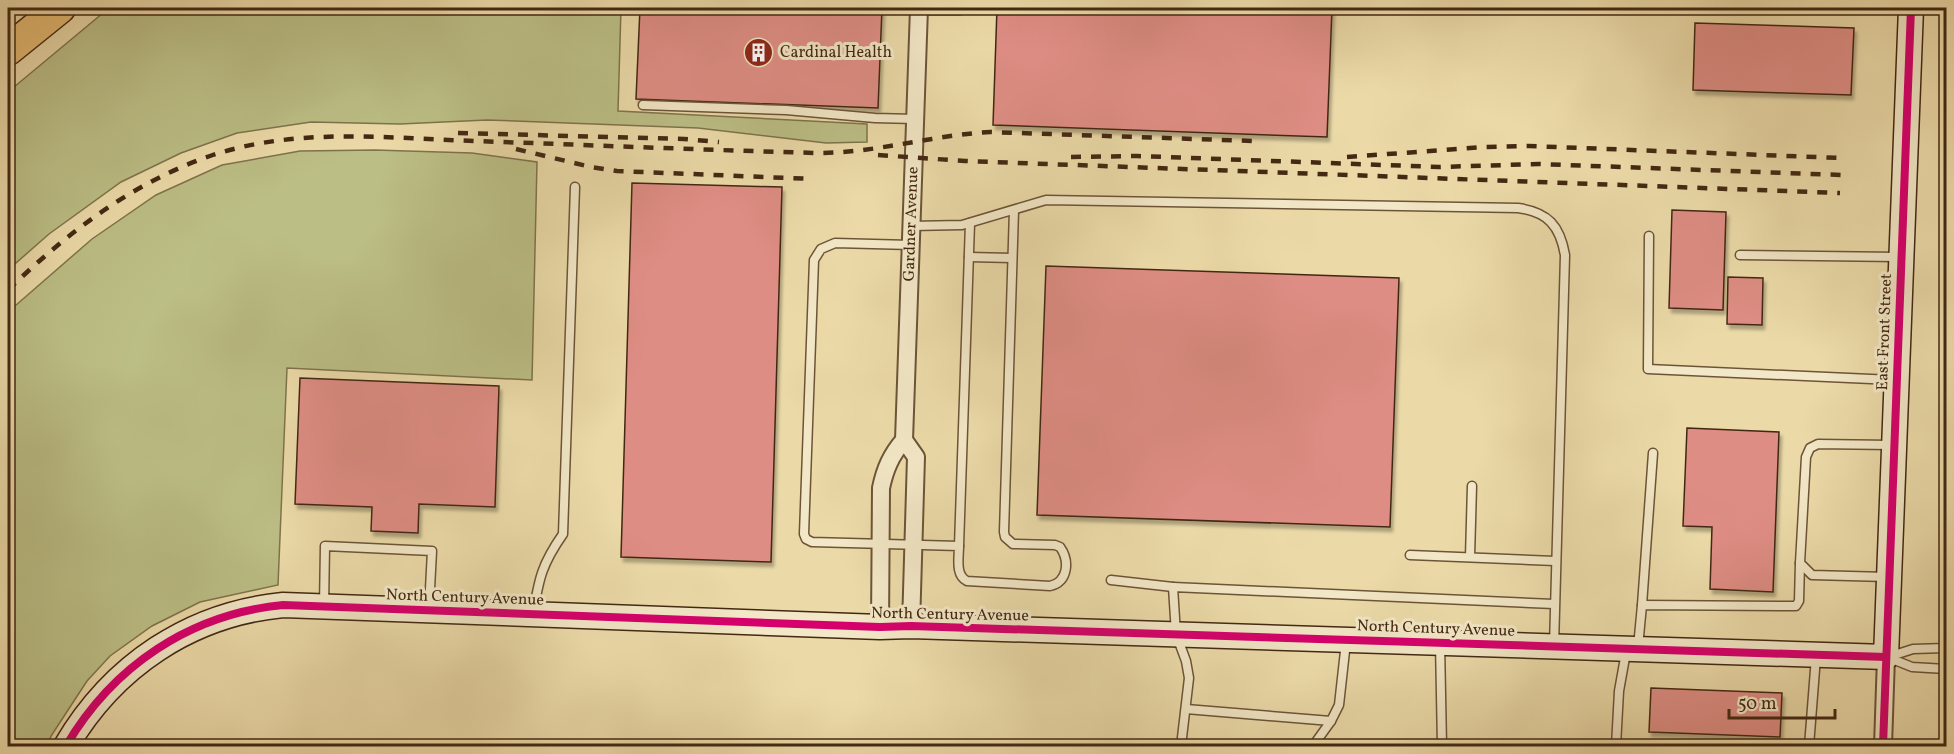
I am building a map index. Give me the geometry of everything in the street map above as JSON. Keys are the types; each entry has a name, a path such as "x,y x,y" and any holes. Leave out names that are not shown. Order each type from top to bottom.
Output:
{"highway":[{"path":"8,50 60,8"}],"street":[{"name":"East Front Street","path":"1886,657 1911,8"},
{"name":"Gardner Avenue","path":"910,626 916,457 904,441 919,9"},
{"path":"880,627 881,488 885,469 894,451 904,441"},
{"name":"North Century Avenue","path":"66,747 78,726 102,695 129,669 169,641 196,627 257,608 283,605 880,627 910,626 1886,657"},
{"path":"1883,747 1886,657"}],"lane":[{"path":"919,9 961,10 966,8"},
{"path":"643,105 786,110 915,119"},
{"path":"533,614 538,582 548,557 563,534 576,187"},
{"path":"911,226 947,227 970,223 1046,200 1518,208 1540,213 1558,230 1565,255 1554,646"},
{"path":"970,223 959,573 962,579 967,581 1057,585 1065,572 1066,560 1060,547 1013,544 1005,537 1004,532 1014,210"},
{"path":"1649,236 1648,369 1897,381"},
{"path":"910,245 835,243 821,249 817,254 813,268 803,531 806,539 812,542 959,546"},
{"path":"1740,255 1902,257"},
{"path":"969,257 1012,258"},
{"path":"1642,605 1796,606 1799,601 1806,458 1810,448 1818,444 1894,446"},
{"path":"1616,747 1619,691 1642,605 1653,453"},
{"path":"1470,556 1472,486"},
{"path":"324,606 325,546 432,551 429,610"},
{"path":"1410,555 1555,561"},
{"path":"1800,563 1812,575 1889,577"},
{"path":"1111,580 1173,587 1554,604"},
{"path":"1173,587 1176,634 1186,661 1189,678 1181,747"},
{"path":"1313,747 1339,705 1346,640"},
{"path":"1440,643 1442,747"},
{"path":"1886,657 1913,649 1947,648"},
{"path":"1809,747 1816,655"},
{"path":"1886,657 1912,667 1947,669"},
{"path":"1186,709 1331,721"}],"green space":[{"path":"109,8 621,8 618,111 867,124 867,142 826,143 698,128 487,120 400,124 311,122 237,133 181,153 121,182 49,234 8,270 8,92"},
{"path":"375,150 472,153 537,162 532,380 287,368 278,585 200,602 152,626 110,656 87,681 51,736 47,746 8,746 8,312 92,239 156,195 222,165 300,151"}],"building":[{"name":"Cardinal Health","path":"640,8 882,8 878,108 636,99"},
{"path":"997,8 1332,8 1327,137 993,125"},
{"path":"1695,23 1854,28 1851,95 1693,90"},
{"path":"632,183 782,187 771,562 621,557"},
{"path":"1672,210 1726,212 1723,310 1669,308"},
{"path":"1046,266 1399,278 1390,527 1037,515"},
{"path":"1728,277 1763,278 1762,325 1727,324"},
{"path":"300,378 499,386 495,507 419,504 418,533 371,531 372,507 295,504"},
{"path":"1687,428 1779,432 1773,592 1710,589 1712,527 1683,526"},
{"path":"1651,688 1782,693 1780,737 1649,732"}],"railway":[{"path":"8,290 53,249 127,195 181,167 210,156 275,141 341,136 818,153 862,150 990,132 1254,141"},
{"path":"458,133 719,142"},
{"path":"1347,157 1529,146 1841,158"},
{"path":"516,149 617,171 813,179"},
{"path":"878,155 965,161 1840,193"},
{"path":"1071,157 1137,156 1439,167 1539,164 1841,175"}],"cycle path":[{"path":"1883,746 1911,8"},
{"path":"66,746 85,717 107,691 157,649 186,632 216,620 249,610 283,605 880,627 911,626 1886,657"}],"place":[{"name":"Cardinal Health","path":"759,53"}]}
